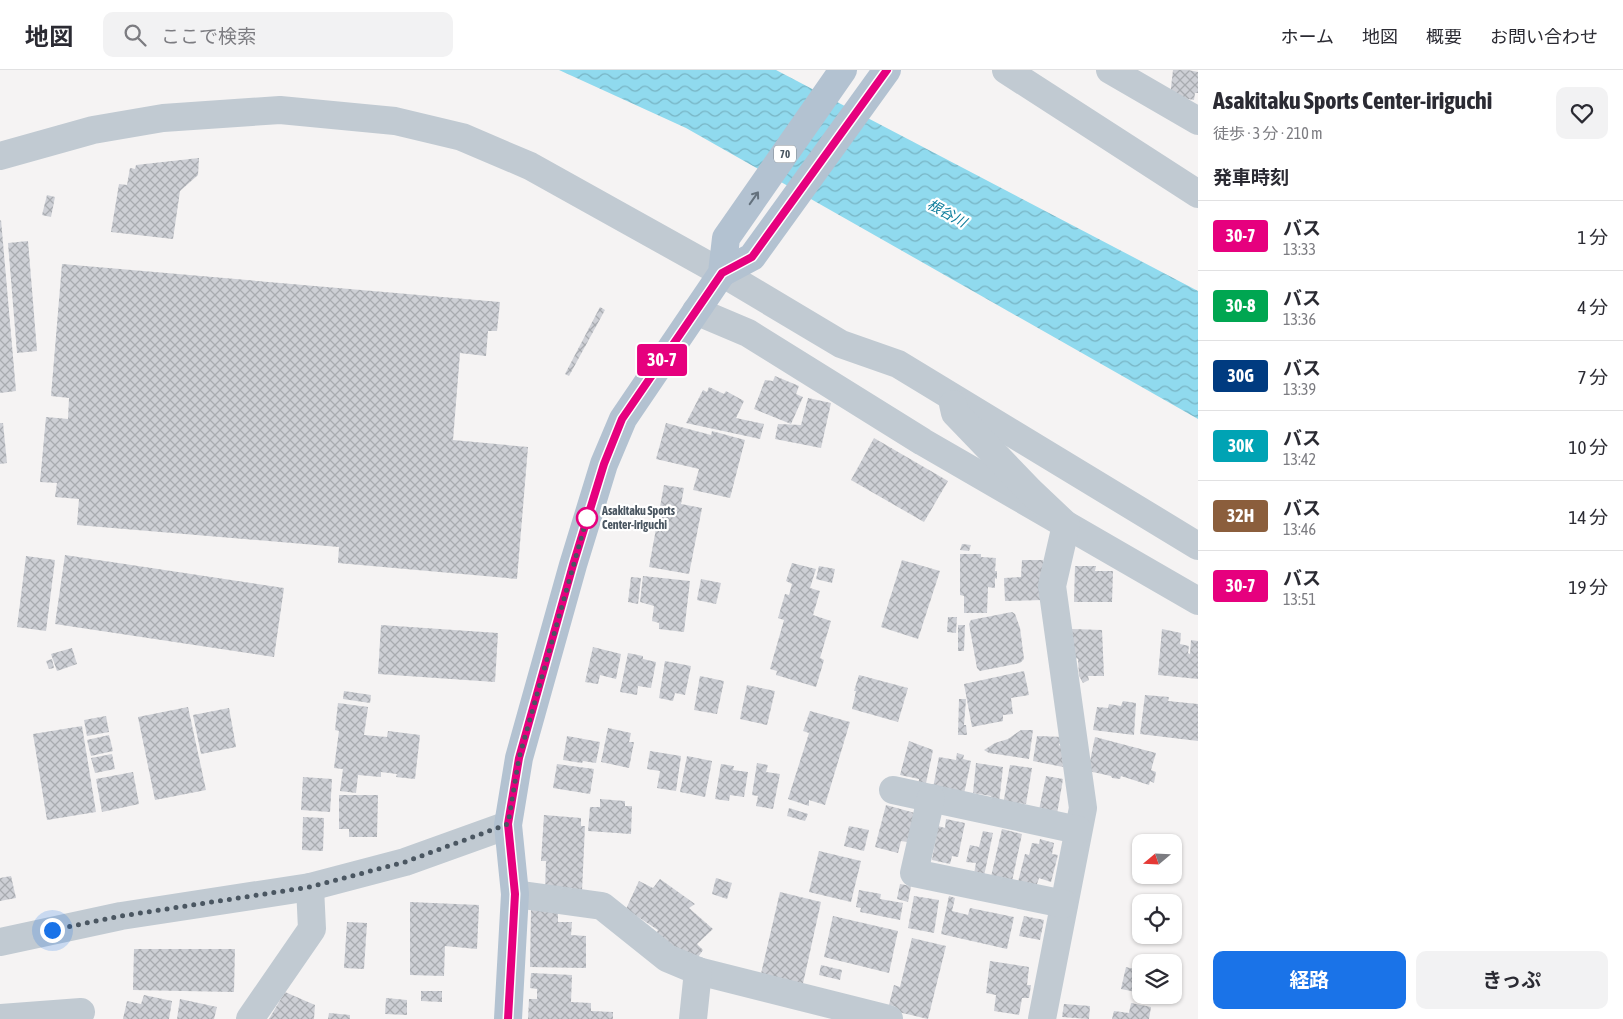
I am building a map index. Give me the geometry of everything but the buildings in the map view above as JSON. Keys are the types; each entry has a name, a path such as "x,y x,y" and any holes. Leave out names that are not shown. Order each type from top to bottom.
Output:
{"main road":[{"name":"70","path":"722,273 726,238 843,70"},
{"name":"70","path":"508,1019 515,894 508,824 519,758 573,565 604,464 622,419 722,273 752,257 887,70"}],"street":[{"path":"1006,70 1198,194"},
{"path":"1110,70 1198,121"},
{"path":"0,156 94,130 163,118 280,110 395,121 462,137 530,166 722,273 841,344 898,364 1198,546"},
{"path":"696,311 748,333 923,442 1198,601"},
{"path":"952,396 955,413 1030,491 1066,525"},
{"path":"1042,1019 1082,808 1052,586 1066,525"},
{"path":"894,790 1078,830"},
{"path":"931,798 914,873 1064,904"},
{"path":"0,942 121,916 310,887 405,862 508,824"},
{"path":"250,1019 312,929 310,887"},
{"path":"515,894 602,906 667,958 698,971 889,1019"},
{"path":"693,1019 698,971"},
{"path":"0,1018 81,1012"}],"water":[{"name":"根谷川","path":"559,70 776,70 1198,291 1198,419 686,128"}],"bus line":[{"name":"30-7","path":"508,1019 515,894 508,824 519,758 573,565 604,464 622,419 722,273 752,257 887,70"}],"place":[{"name":"Asakitaku Sports Center-iriguchi","path":"587,518"}],"route":[{"path":"52,930 121,916 310,887 405,862 508,824 519,758 588,514 587,518"}]}
